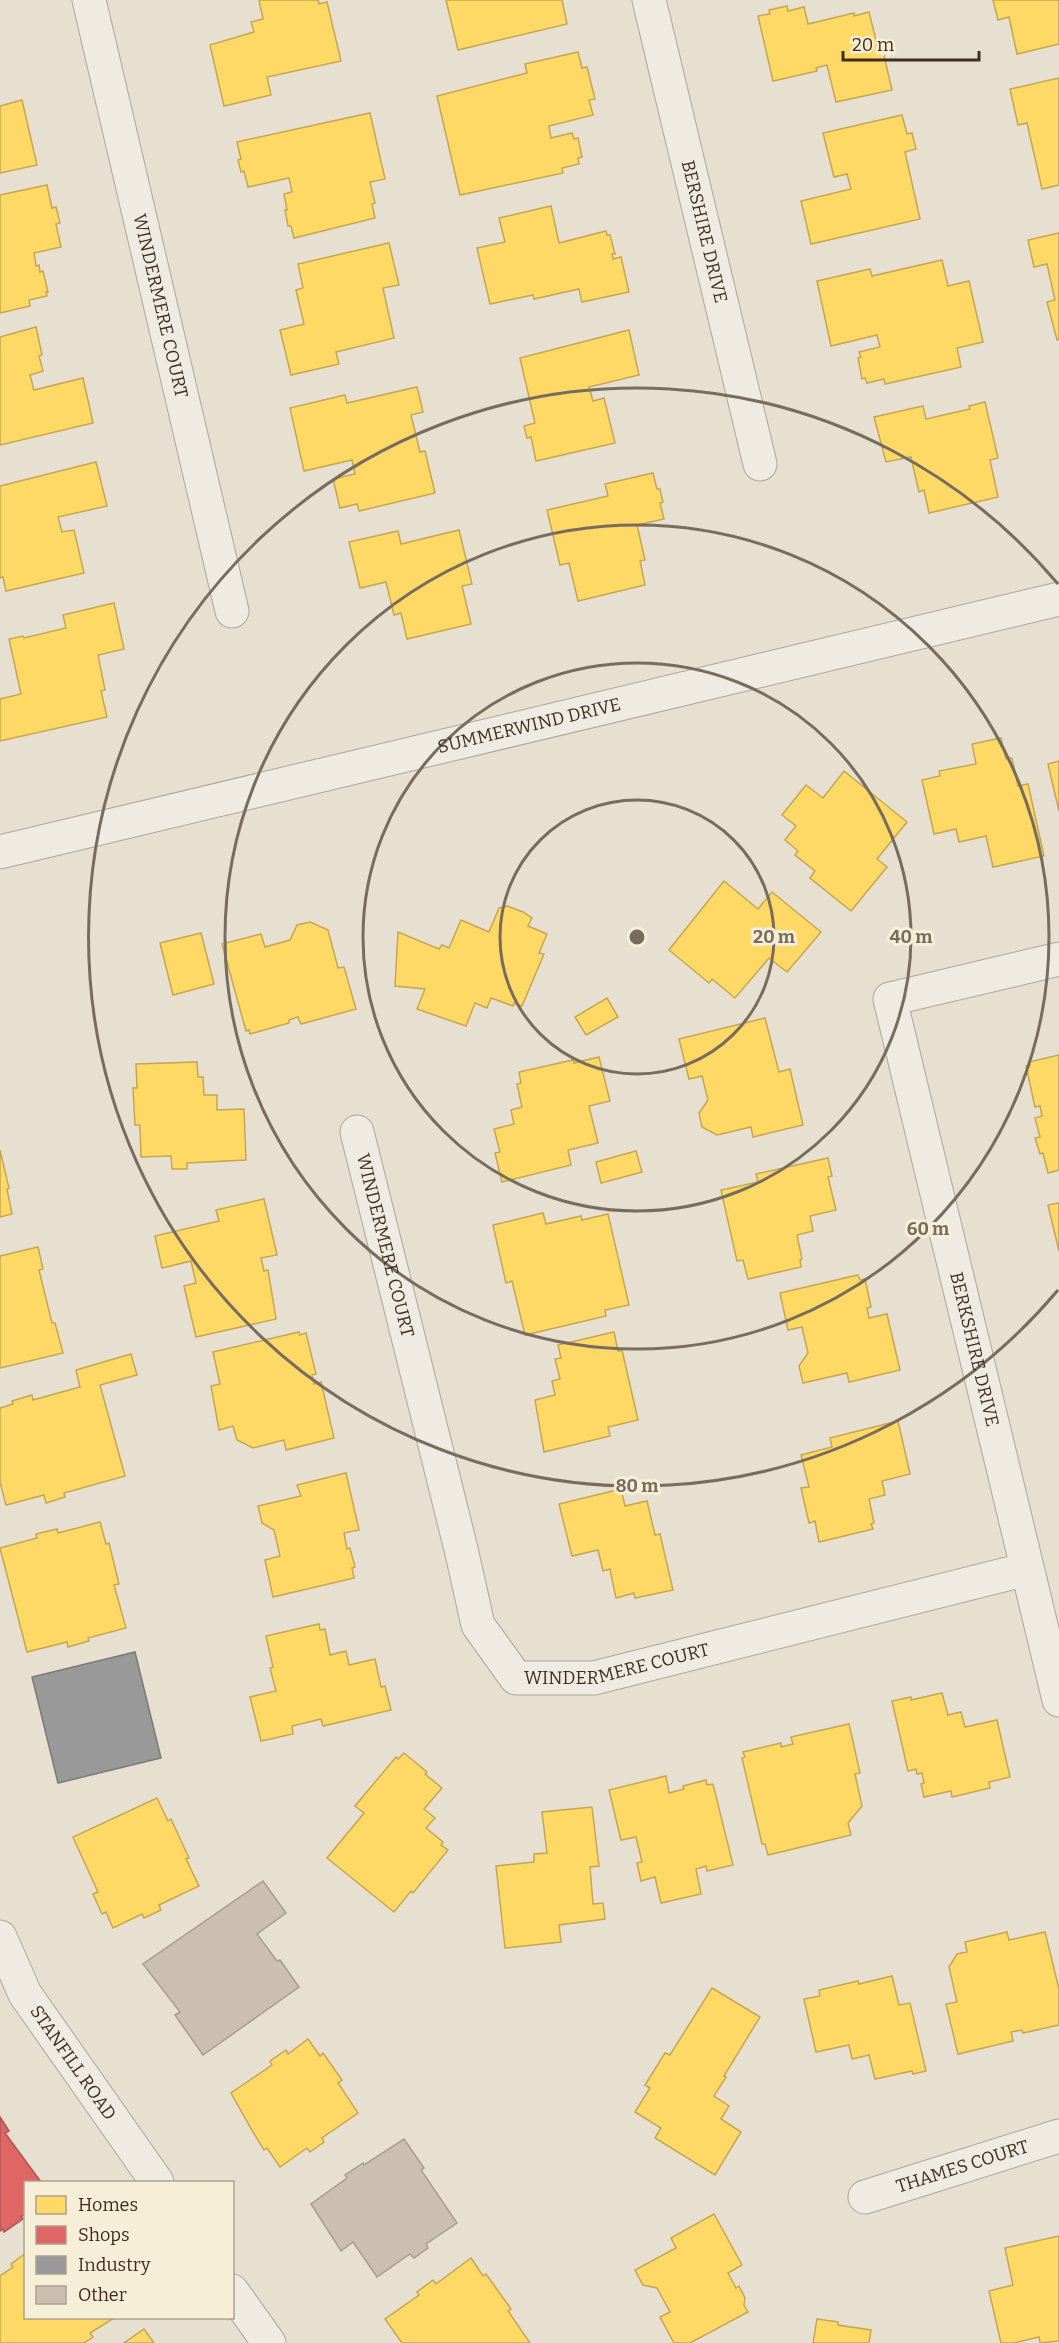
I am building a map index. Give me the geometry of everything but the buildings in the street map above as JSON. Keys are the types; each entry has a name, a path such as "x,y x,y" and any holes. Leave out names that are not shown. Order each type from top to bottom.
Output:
{"street":[{"name":"WINDERMERE COURT","path":"89,0 232,611"},
{"name":"BERSHIRE DRIVE","path":"649,0 760,464"},
{"name":"SUMMERWIND DRIVE","path":"0,852 1059,599"},
{"name":"BERKSHIRE DRIVE","path":"1059,959 890,999 1059,1700"},
{"name":"WINDERMERE COURT","path":"357,1132 478,1625 516,1678 594,1678 1027,1569"},
{"name":"STANFILL ROAD","path":"0,1936 25,1994 156,2181"},
{"name":"THAMES COURT","path":"865,2196 1059,2136"},
{"path":"234,2294 269,2343"}]}
